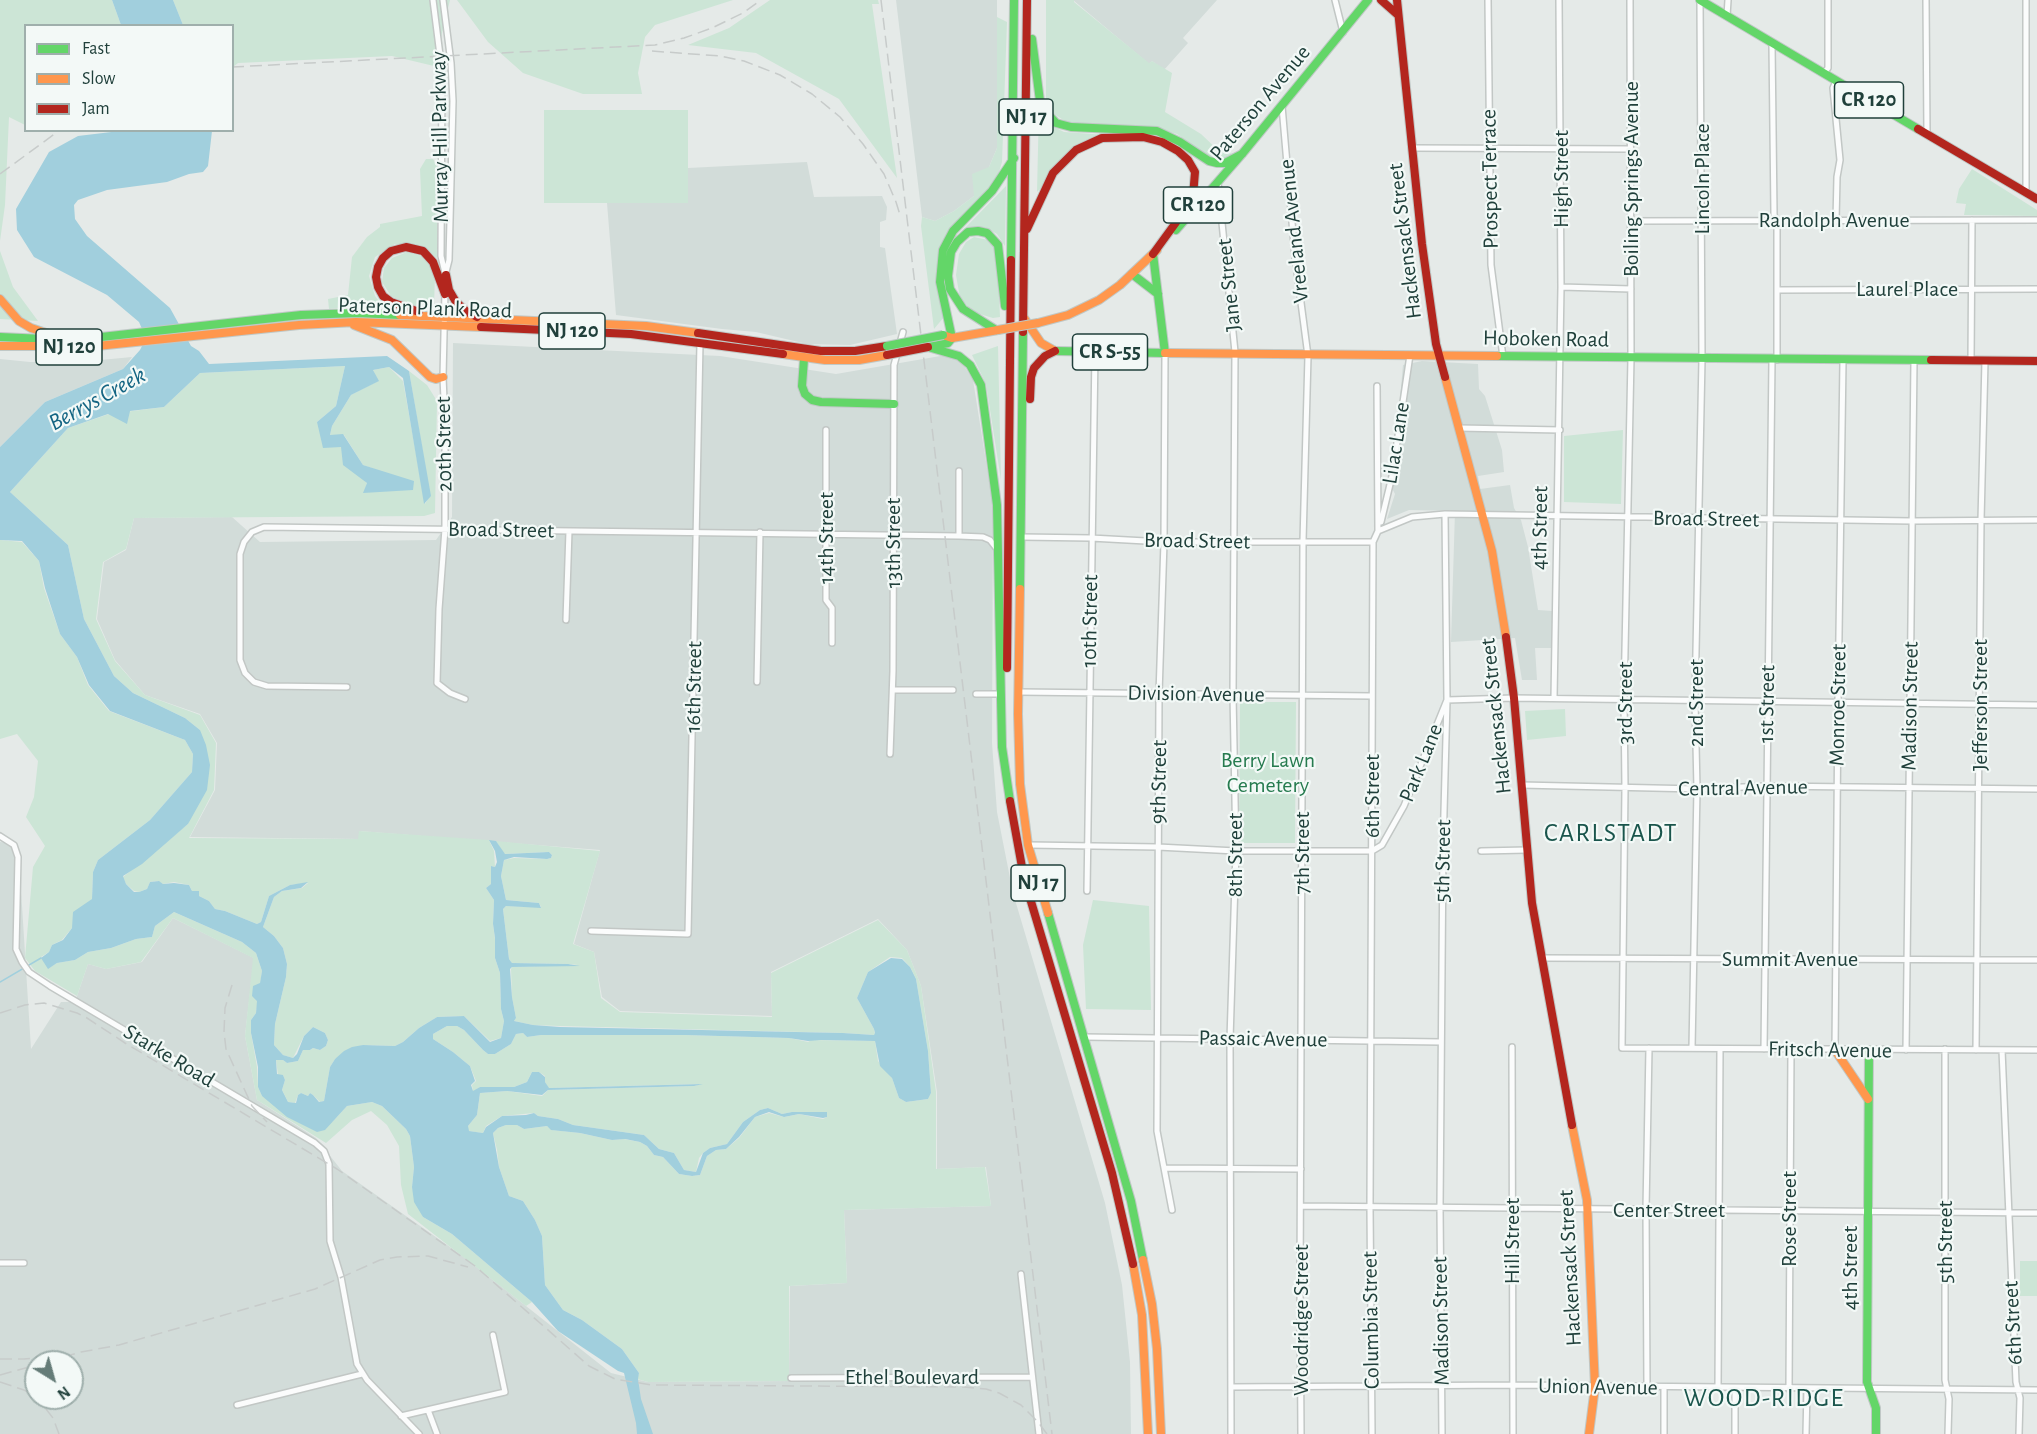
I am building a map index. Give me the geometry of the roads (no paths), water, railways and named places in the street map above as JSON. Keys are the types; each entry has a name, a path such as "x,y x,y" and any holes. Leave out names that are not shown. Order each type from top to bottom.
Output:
{"main road":[{"name":"NJ 17","path":"1014,0 1007,693 1007,765 1010,798 1024,878 1112,1173 1131,1253 1142,1315 1148,1434"},
{"path":"1028,0 1040,101 1052,120 1071,127 1157,131 1209,161 1217,163 1225,163 1242,154"},
{"name":"NJ 17","path":"1028,0 1021,461 1020,784 1028,845 1131,1201 1149,1286 1157,1349 1161,1434"},
{"path":"1381,0 1386,2 1398,15"},
{"name":"Hackensack Street","path":"1397,0 1429,297 1439,356 1482,515 1501,598 1514,698 1532,903 1588,1210 1595,1387 1589,1434"},
{"name":"CR 120","path":"1700,0 2037,199"},
{"name":"Paterson Avenue","path":"997,330 1062,317 1089,306 1113,291 1153,254 1218,182 1370,1"},
{"path":"1024,234 1053,173 1076,150 1102,138 1119,136 1143,137 1162,142 1178,151 1188,160 1195,172 1193,196 1153,254 1165,353"},
{"path":"1010,798 1002,747 996,493 981,386 970,365 948,342 940,266 943,250 953,231 992,192 1014,158"},
{"path":"997,330 963,309 950,289 948,276 951,252 957,242 968,232 978,231 987,234 993,238 999,249 1011,366"},
{"path":"428,316 391,302 383,296 376,277 383,258 391,251 401,248 411,247 423,251 433,262 445,294"},
{"path":"1132,274 1151,286 1158,294"},
{"path":"446,275 449,290 456,302 480,318"},
{"path":"0,299 10,313 27,326 67,339"},
{"name":"Paterson Plank Road","path":"0,346 75,347 320,314 358,313 428,316 444,321 631,334 804,358 848,360 887,351 948,342"},
{"name":"Paterson Plank Road","path":"190,332 345,322 444,321 480,318 646,326 821,351 887,351 928,347 997,330"},
{"path":"1021,461 1028,428 1031,377 1038,362 1055,351 1041,343 1024,318"},
{"path":"345,322 388,338 426,375 436,379 443,377"},
{"name":"Paterson Plank Road","path":"0,337 137,338"},
{"name":"Hoboken Road","path":"1055,351 1235,352 1308,356 2037,361"},
{"path":"804,358 802,386 805,394 812,400 894,404"},
{"path":"1835,1050 1868,1100"},
{"name":"4th Street","path":"1869,1050 1867,1382 1876,1408 1876,1434"}],"street":[{"name":"Murray Hill Parkway","path":"433,0 442,71 441,256 446,275"},
{"name":"Murray Hill Parkway","path":"443,0 453,100 449,260 444,321"},
{"path":"1335,0 1343,32"},
{"name":"Prospect Terrace","path":"1488,0 1491,265 1503,357"},
{"name":"High Street","path":"1559,0 1561,149 1559,358"},
{"name":"Boiling Springs Avenue","path":"1630,0 1631,358"},
{"name":"Lincoln Place","path":"1700,0 1701,359"},
{"path":"1727,16 1728,0"},
{"path":"1824,73 1828,68 1828,0"},
{"path":"1926,0 1927,134"},
{"path":"2026,0 2026,193"},
{"name":"1st Street","path":"1764,1049 1770,520 1778,290 1772,44"},
{"path":"1836,81 1833,88 1840,160 1837,177 1836,221"},
{"name":"Vreeland Avenue","path":"1282,106 1295,257 1308,356"},
{"path":"1412,148 1631,149"},
{"name":"Jane Street","path":"1218,182 1235,352"},
{"name":"Randolph Avenue","path":"1632,220 2037,220"},
{"path":"1971,220 1971,361"},
{"path":"1561,287 1631,289"},
{"name":"Laurel Place","path":"1778,290 2037,289"},
{"name":"20th Street","path":"444,321 445,529 439,609 437,683 450,693 465,699"},
{"name":"13th Street","path":"890,754 894,364 903,332"},
{"name":"16th Street","path":"591,931 688,934 700,343"},
{"name":"10th Street","path":"1087,891 1095,352"},
{"name":"8th Street","path":"1231,1387 1230,1039 1236,851 1233,695 1235,352"},
{"name":"9th Street","path":"1165,353 1164,542 1159,694 1157,1131 1172,1210"},
{"name":"Lilac Lane","path":"1378,531 1392,476 1410,355"},
{"name":"7th Street","path":"1301,1206 1303,541 1308,356"},
{"name":"4th Street","path":"1554,699 1560,430 1559,358"},
{"name":"3rd Street","path":"1623,1048 1624,699 1631,358"},
{"name":"2nd Street","path":"1692,1048 1695,959 1697,789 1695,700 1700,519 1701,359"},
{"name":"Monroe Street","path":"1835,1050 1843,361"},
{"name":"Madison Street","path":"1906,1050 1914,361"},
{"name":"Jefferson Street","path":"1976,1050 1981,520 1985,361"},
{"name":"6th Street","path":"1370,1207 1373,542 1378,531 1377,386"},
{"path":"1459,428 1560,430"},
{"name":"14th Street","path":"826,430 826,600 832,608 832,644"},
{"path":"958,471 959,536"},
{"name":"Broad Street","path":"1378,531 1412,517 1445,514 1770,520 2037,520"},
{"name":"5th Street","path":"1440,1207 1443,849 1447,700 1445,514"},
{"name":"Broad Street","path":"347,687 267,686 254,682 245,673 240,660 240,554 244,542 252,532 264,527 893,534 983,537 990,540 998,550"},
{"path":"566,620 569,531"},
{"path":"757,682 760,532"},
{"name":"Broad Street","path":"1021,537 1164,542 1373,542"},
{"path":"892,690 953,690"},
{"name":"Division Avenue","path":"1019,692 1372,696"},
{"path":"975,694 1001,694"},
{"path":"1447,700 1514,698 2037,705"},
{"name":"Park Lane","path":"1372,851 1382,845 1404,806 1447,700"},
{"name":"Central Avenue","path":"1521,785 1697,789 1766,786 2037,789"},
{"name":"Starke Road","path":"0,836 14,845 18,856 16,949 29,972 315,1143 324,1151 329,1164 330,1240 341,1277 354,1354 362,1374"},
{"path":"1028,845 1236,851 1372,851"},
{"path":"1481,851 1527,850"},
{"name":"Summit Avenue","path":"1542,958 2037,960"},
{"name":"Passaic Avenue","path":"1084,1037 1441,1042"},
{"name":"Hill Street","path":"1512,1047 1513,1434"},
{"name":"Fritsch Avenue","path":"1623,1048 2037,1050"},
{"path":"1647,1388 1649,1048"},
{"path":"1718,1388 1720,1048"},
{"name":"Rose Street","path":"1789,1389 1791,1049"},
{"name":"5th Street","path":"1945,1049 1945,1380 1949,1399 1948,1434"},
{"name":"6th Street","path":"2002,1050 2016,1382 2020,1398 2019,1434"},
{"path":"1165,1168 1301,1168"},
{"name":"Center Street","path":"1301,1206 2037,1213"},
{"name":"Woodridge Street","path":"1301,1206 1301,1434"},
{"name":"Columbia Street","path":"1370,1207 1372,1434"},
{"name":"Madison Street","path":"1440,1207 1442,1434"},
{"path":"0,1263 24,1263"},
{"path":"1021,1274 1039,1434"},
{"path":"401,1416 505,1392 493,1335"},
{"path":"237,1405 362,1374 419,1434"},
{"name":"Ethel Boulevard","path":"791,1378 1032,1377"},
{"name":"Union Avenue","path":"1231,1387 1514,1385 2037,1390"},
{"path":"1231,1387 1231,1434"},
{"path":"1664,1388 1664,1434"},
{"path":"1735,1388 1735,1434"},
{"path":"1806,1434 1807,1389"},
{"path":"428,1410 437,1434"}],"water":[{"path":"112,0 173,0 183,24 121,24"},
{"name":"Berrys Creek","path":"111,132 212,132 208,166 203,172 189,174 167,182 107,190 78,200 74,205 75,219 87,236 170,308 191,346 199,351 209,364 387,356 409,371 431,496 424,504 403,378 389,367 373,370 379,381 351,395 332,426 330,435 343,434 363,465 414,481 413,490 363,493 367,483 343,465 341,447 323,448 317,422 336,406 345,366 200,373 164,407 130,411 127,424 108,414 68,428 10,492 68,545 84,619 114,676 133,693 185,718 200,730 206,745 210,765 207,790 188,824 142,864 123,876 126,884 134,892 147,889 150,882 189,885 192,891 199,891 199,896 209,901 215,909 257,924 261,922 269,896 290,885 308,882 301,888 282,891 274,897 263,927 283,948 287,964 275,1024 274,1045 283,1055 293,1058 304,1036 313,1027 325,1033 328,1040 326,1046 320,1050 313,1048 303,1050 298,1061 287,1063 283,1060 276,1060 277,1074 283,1075 285,1080 282,1090 288,1102 296,1103 301,1093 308,1096 310,1093 319,1102 324,1101 330,1067 344,1051 363,1045 395,1046 437,1017 464,1016 490,1042 501,1038 504,1021 501,1009 500,973 495,958 494,900 486,888 491,884 491,866 495,867 497,862 495,851 489,840 496,841 505,854 549,852 552,855 547,859 514,857 504,860 501,876 506,900 539,903 541,908 506,906 503,909 509,959 512,963 580,966 512,967 510,969 512,997 516,1018 514,1021 560,1027 874,1035 874,1029 857,998 868,972 891,958 902,959 910,967 916,979 928,1051 931,1093 928,1099 906,1102 899,1098 892,1078 880,1066 875,1041 808,1041 789,1038 685,1035 541,1035 527,1037 523,1033 516,1034 511,1044 495,1054 488,1054 457,1026 447,1026 433,1034 433,1039 470,1066 475,1081 471,1085 473,1091 480,1087 514,1087 527,1082 532,1072 539,1072 545,1077 549,1088 703,1084 548,1090 542,1095 507,1091 480,1093 477,1115 468,1126 469,1131 483,1133 486,1127 502,1116 534,1113 573,1125 644,1135 659,1149 674,1153 684,1170 696,1172 703,1153 710,1148 727,1144 743,1122 760,1110 768,1108 782,1114 827,1112 827,1117 823,1118 799,1114 784,1117 769,1112 755,1117 726,1149 716,1150 707,1156 700,1175 692,1176 679,1174 663,1157 654,1155 647,1146 640,1142 551,1130 547,1126 524,1129 517,1125 506,1125 493,1133 499,1167 509,1196 523,1201 542,1236 545,1285 563,1310 582,1320 622,1349 639,1373 641,1399 653,1434 637,1434 624,1373 558,1331 532,1302 452,1234 423,1217 414,1202 412,1187 414,1167 410,1136 406,1129 382,1106 372,1102 347,1106 325,1130 317,1132 287,1117 262,1096 258,1087 258,1067 251,1033 251,1020 256,1013 257,1001 252,996 253,986 260,983 262,971 256,953 242,942 174,912 155,926 152,937 88,952 75,960 57,963 48,969 41,958 49,952 52,945 63,940 72,928 73,912 92,899 93,872 98,860 150,820 192,772 193,754 185,740 110,711 89,685 77,657 60,634 39,561 22,541 0,540 0,447 45,402 123,369 140,350 146,338 139,322 107,295 34,257 17,230 16,209 49,152 78,136"}],"waterway":[{"path":"0,982 41,958"}],"railway":[{"path":"234,67 655,45 712,28 743,13 761,0"},
{"path":"881,0 1052,1434"},
{"path":"652,51 720,56 744,61 780,75 812,94 840,117 863,144 884,174 901,218"},
{"path":"0,174 57,132"},
{"path":"232,985 225,1008 226,1049 252,1106 267,1122"},
{"path":"0,1013 25,1005 44,1003 87,1018 337,1169 475,1266 589,1366 615,1379 651,1385 986,1389 1021,1405 1047,1434"},
{"path":"84,1351 119,1345 315,1289 380,1260 428,1256 468,1267"},
{"path":"0,1359 24,1359"},
{"path":"0,1375 24,1368"},
{"path":"0,1382 24,1390 39,1400 53,1418 59,1434"}],"district":[{"name":"CARLSTADT","path":"1611,833"},
{"name":"WOOD-RIDGE","path":"1764,1398"}],"park label":[{"name":"Berry Lawn Cemetery","path":"1268,772"}]}
